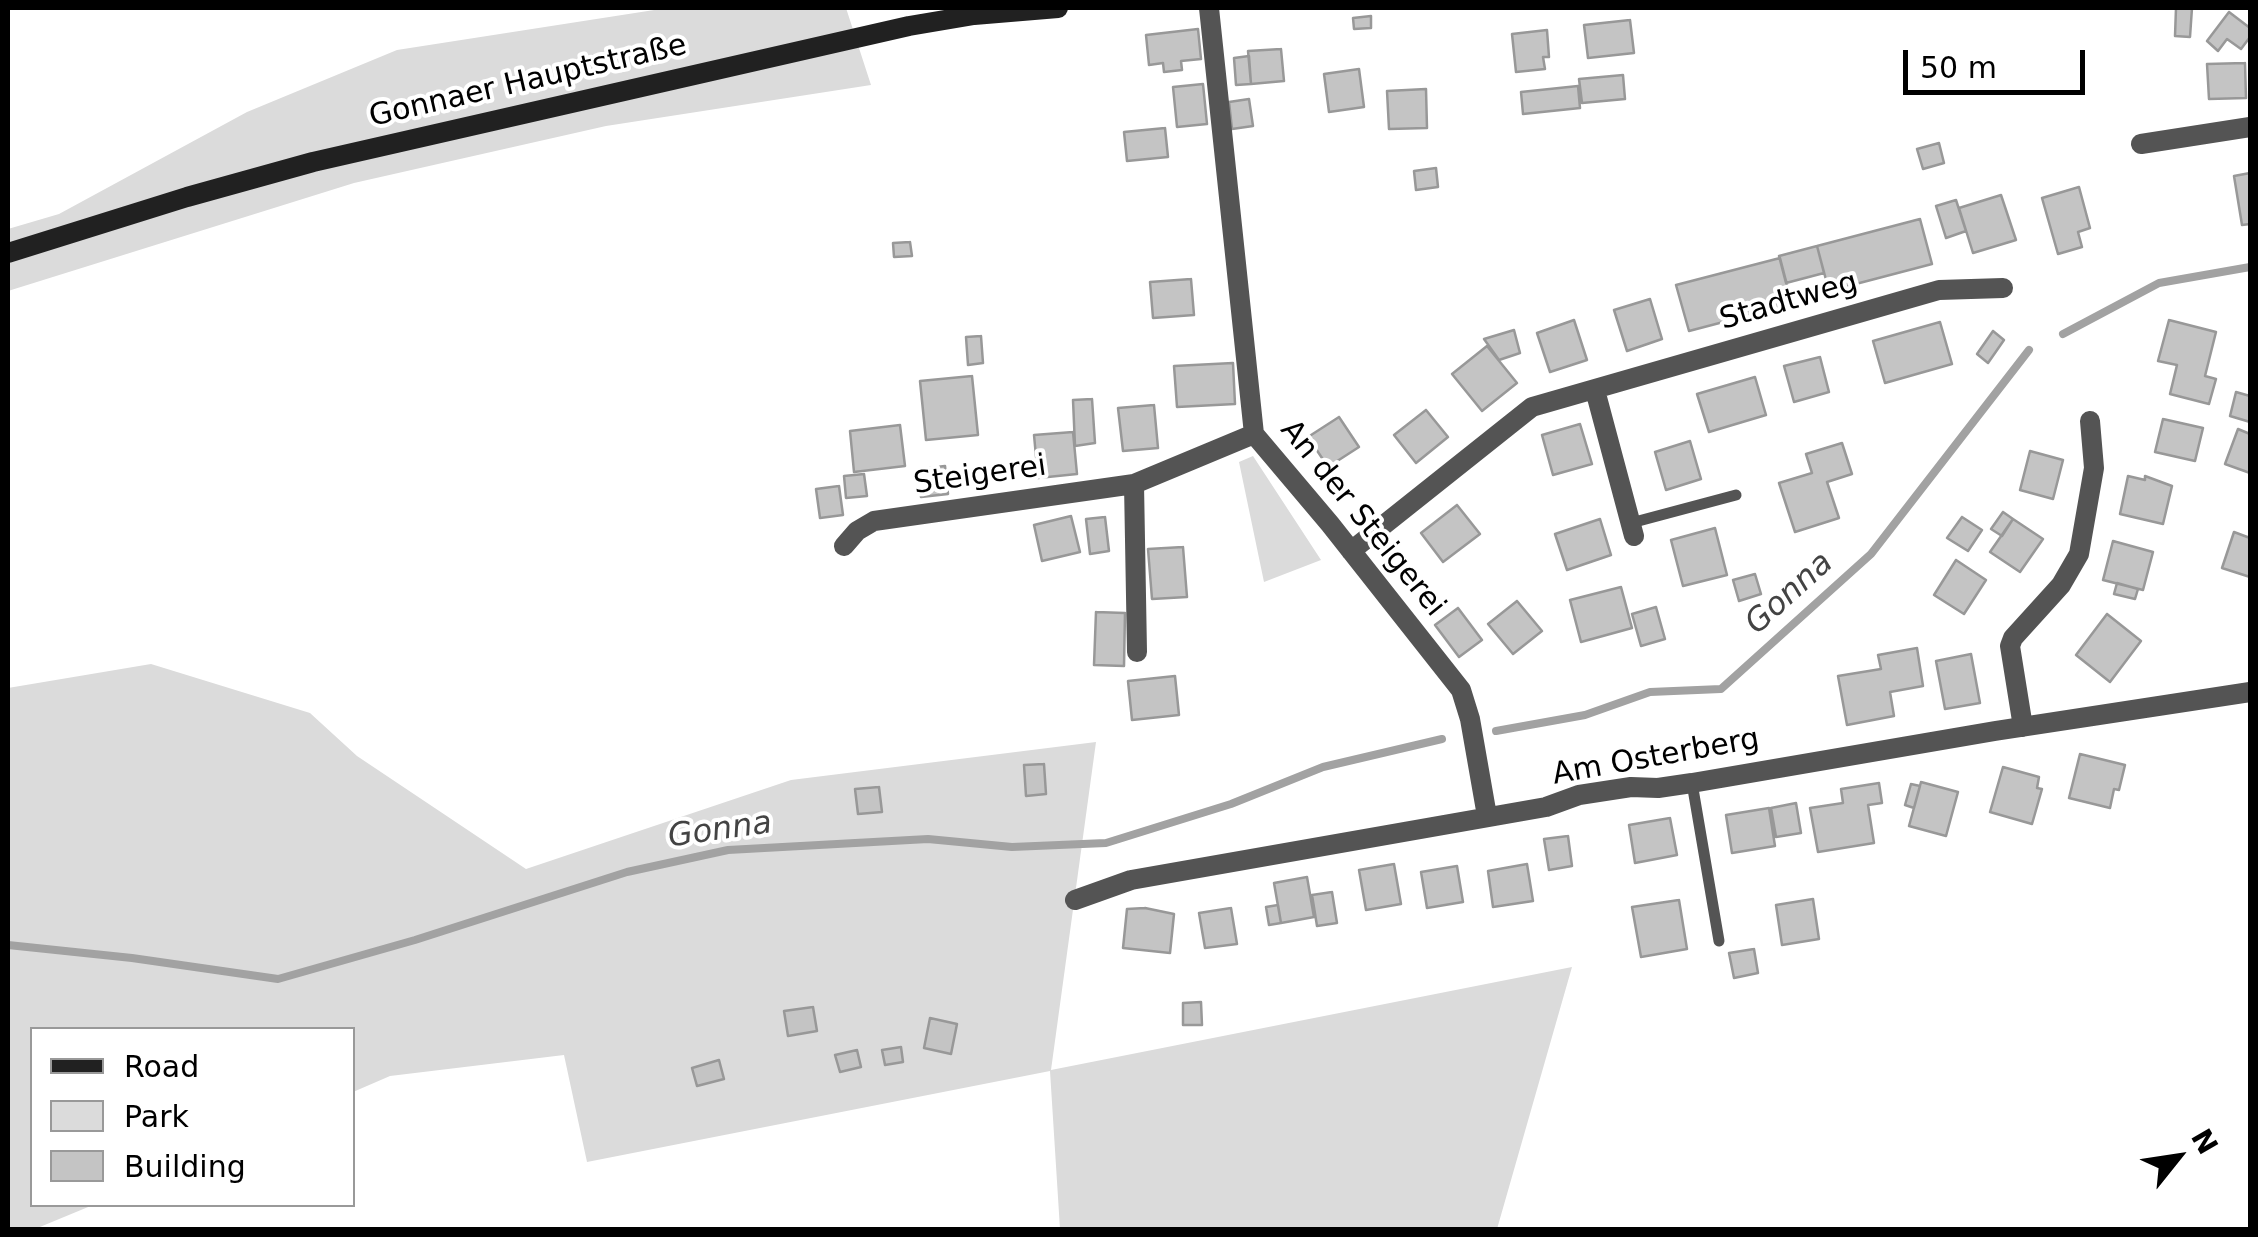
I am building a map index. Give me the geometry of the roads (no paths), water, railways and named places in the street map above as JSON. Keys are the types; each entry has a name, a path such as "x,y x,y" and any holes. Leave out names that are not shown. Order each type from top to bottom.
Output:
{"main road":[{"name":"Gonnaer Hauptstraße","path":"13,251 186,196 328,158 909,26 958,17 1058,8"}],"street":[{"name":"An der Steigerei","path":"1209,8 1254,434 1461,690 1487,816"},
{"path":"2141,144 2250,127"},
{"name":"Stadtweg","path":"1352,551 1532,407 1939,290 2003,288"},
{"path":"1595,390 1633,530"},
{"path":"2023,727 2010,646 2061,584 2079,554 2094,468 2090,422"},
{"name":"Steigerei","path":"844,546 856,531 874,522 1134,484 1254,434"},
{"path":"1134,484 1136,652"},
{"name":"Am Osterberg","path":"1075,900 1131,880 1546,807 1570,797 1631,786 1658,788 1692,783 2250,692"}],"lane":[{"path":"1633,530 1736,495"},
{"path":"1692,783 1719,940"}],"waterway":[{"name":"Gonna","path":"2063,334 2159,283 2250,267"},
{"name":"Gonna","path":"1496,731 1585,715 1650,692 1721,689 1871,554 2029,350"},
{"name":"Gonna","path":"8,945 278,979 627,872 728,850 928,839 1012,847 1106,843 1231,804 1323,767 1442,739"}]}
